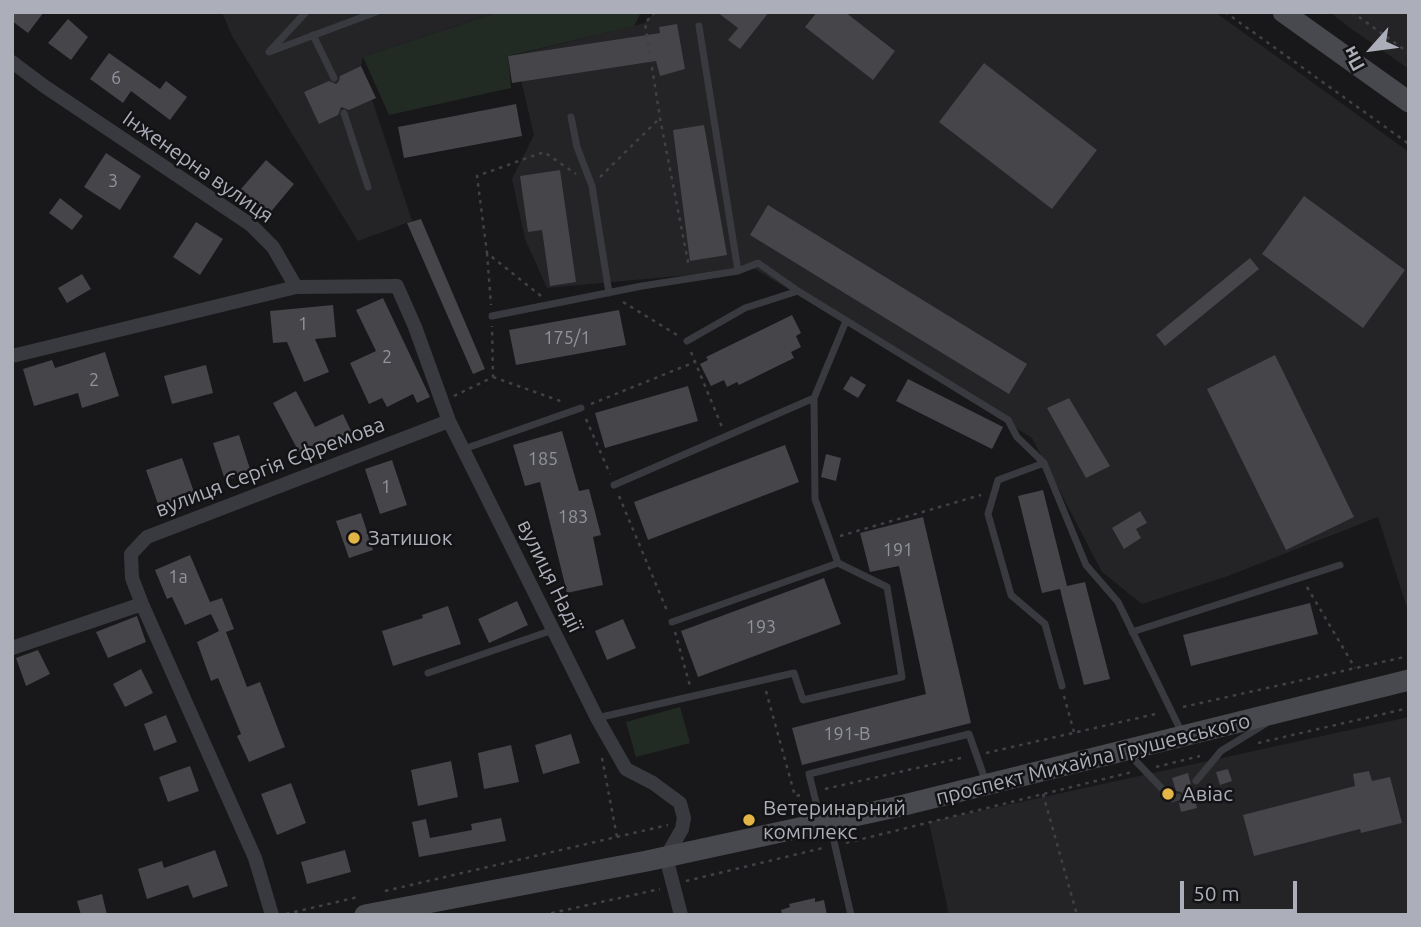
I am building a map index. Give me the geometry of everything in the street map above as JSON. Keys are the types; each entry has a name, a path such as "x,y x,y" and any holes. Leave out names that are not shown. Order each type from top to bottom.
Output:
{"street":[{"path":"1283,12 1409,102"},
{"name":"Інженерна вулиця","path":"12,62 251,225 273,247 296,287"},
{"name":"вулиця Надії","path":"296,287 397,286 449,421 597,718 626,769 653,783 680,803 683,822"},
{"path":"12,356 296,287"},
{"name":"вулиця Сергія Єфремова","path":"142,604 132,578 131,554 147,537 449,421"},
{"path":"12,648 142,604 255,858 272,915"},
{"name":"проспект Михайла Грушевського","path":"363,906 433,908 987,786 1409,680"},
{"path":"681,915 666,857 682,829 683,822"}],"lane":[{"path":"306,12 269,51 376,12"},
{"path":"699,26 738,271"},
{"path":"313,35 334,78"},
{"path":"344,113 368,187"},
{"path":"570,117 577,147 592,186 609,293"},
{"path":"492,316 738,271 758,263 798,291 1008,420 1017,437 1044,463 1086,565 1118,602 1183,736"},
{"path":"687,341 745,308 798,291"},
{"path":"597,718 794,673 803,700 902,677 887,587 838,562 815,499 814,398 846,321"},
{"path":"614,485 814,398"},
{"path":"464,450 581,408"},
{"path":"1044,463 998,480 988,514 1011,595 1045,624 1062,686"},
{"path":"672,622 838,562"},
{"path":"1132,632 1340,565"},
{"path":"428,673 554,630"},
{"path":"1196,781 1221,751 1283,712"},
{"path":"851,915 835,845 809,774 969,734 987,786"},
{"path":"1125,750 1172,799 1178,797"}],"path":[{"path":"655,12 645,23 660,118 692,279"},
{"path":"1225,12 1409,144"},
{"path":"1352,12 1409,53"},
{"path":"441,403 493,377 487,253 477,176 544,152 592,186 660,118"},
{"path":"487,253 553,305"},
{"path":"609,293 687,341 725,437"},
{"path":"581,408 695,362"},
{"path":"614,485 672,622 693,696"},
{"path":"830,539 995,491"},
{"path":"1302,578 1355,668"},
{"path":"763,681 795,796 1409,656"},
{"path":"1062,686 1074,732"},
{"path":"543,915 1221,751 1409,709"},
{"path":"602,758 617,837"},
{"path":"1043,794 1077,915"},
{"path":"373,894 683,822"},
{"path":"282,915 363,906"}],"shaded area":[{"path":"222,12 499,12 363,57 361,66 412,221 358,241 232,36"},
{"path":"499,12 641,12 634,26 508,56 511,88 389,115 363,57"},
{"path":"654,12 1215,12 1409,152 1409,614 1378,517 1228,576 1142,604 1102,572 1032,438 755,269 547,288 525,239 512,179 534,135 515,55 645,23"},
{"path":"1330,12 1409,12 1409,69 1350,28"},
{"path":"680,707 690,743 636,757 626,722"},
{"path":"1409,717 1409,915 949,915 929,822"}],"building":[{"path":"12,12 44,12 28,33 12,21"},
{"path":"717,12 769,12 740,49 728,40 738,28"},
{"path":"817,12 845,12 895,51 873,80 805,27"},
{"path":"68,19 88,37 71,60 48,43"},
{"path":"677,24 685,69 660,76 656,61 512,83 508,56 660,33 659,27"},
{"path":"109,53 160,89 166,81 187,97 170,120 131,91 123,103 90,79"},
{"path":"984,63 1097,150 1052,209 939,122"},
{"path":"361,66 376,98 349,110 341,107 338,115 319,124 304,92 329,81 336,84 340,76"},
{"path":"516,104 522,136 404,158 398,127"},
{"path":"704,125 727,255 690,261 673,130"},
{"path":"106,153 141,176 120,210 84,187"},
{"path":"266,160 294,184 269,214 241,189"},
{"path":"560,170 576,282 550,286 542,230 528,232 520,176"},
{"path":"1304,196 1405,270 1363,328 1262,254"},
{"path":"60,198 83,216 72,230 49,213"},
{"path":"768,205 1027,364 1009,394 750,235"},
{"path":"421,219 485,369 473,374 407,223"},
{"path":"196,222 223,239 200,275 173,257"},
{"path":"1250,258 1259,269 1165,346 1156,335"},
{"path":"82,274 91,289 67,303 58,288"},
{"path":"383,298 430,397 417,403 413,394 387,407 382,398 369,404 350,363 376,351 356,310"},
{"path":"333,305 336,337 315,339 329,372 304,382 287,342 273,343 270,311"},
{"path":"619,310 626,345 516,365 509,330"},
{"path":"792,315 801,333 796,336 801,347 791,352 794,358 739,385 737,382 727,387 724,380 711,386 700,364 708,360 706,357"},
{"path":"105,352 119,396 82,408 78,393 34,406 23,369 52,360 55,368"},
{"path":"1275,355 1354,517 1286,550 1207,389"},
{"path":"206,365 213,393 172,404 164,376"},
{"path":"851,376 866,385 858,398 843,389"},
{"path":"908,379 1003,427 992,449 896,401"},
{"path":"688,386 698,421 605,448 595,413"},
{"path":"296,391 315,427 343,414 354,437 337,445 335,441 302,458 273,403"},
{"path":"1069,398 1110,466 1086,478 1047,408"},
{"path":"562,431 579,491 589,489 601,535 593,537 603,585 567,593 540,482 525,486 513,445"},
{"path":"239,435 251,472 225,480 213,443"},
{"path":"785,445 799,482 648,540 634,502"},
{"path":"826,454 841,458 836,481 821,477"},
{"path":"182,458 195,495 159,507 146,470"},
{"path":"392,460 407,505 380,514 365,469"},
{"path":"1043,490 1067,586 1085,582 1110,679 1084,685 1060,589 1042,593 1018,496"},
{"path":"1140,511 1147,523 1136,529 1141,538 1124,549 1112,528"},
{"path":"361,513 373,550 349,558 336,521"},
{"path":"923,517 971,723 802,765 792,728 926,694 899,566 870,572 860,533"},
{"path":"190,555 210,602 222,598 234,629 226,632 247,687 260,682 285,747 249,762 237,736 241,734 218,678 211,681 197,642 219,631 211,614 185,625 172,597 167,599 155,570"},
{"path":"824,578 841,624 698,677 681,631"},
{"path":"517,601 528,625 489,643 478,619"},
{"path":"1310,603 1318,634 1191,666 1183,635"},
{"path":"448,606 461,644 393,666 382,631 423,618 422,615"},
{"path":"137,616 146,642 108,658 96,632"},
{"path":"623,619 636,648 607,660 595,631"},
{"path":"38,650 50,674 26,686 16,658"},
{"path":"141,669 153,693 125,707 113,684"},
{"path":"166,715 177,742 154,751 144,724"},
{"path":"571,734 580,763 543,774 535,745"},
{"path":"511,745 519,782 484,789 478,753"},
{"path":"451,761 458,797 418,806 411,770"},
{"path":"190,766 199,791 168,802 159,777"},
{"path":"1228,769 1232,781 1220,785 1216,772"},
{"path":"1369,771 1372,781 1390,777 1402,823 1361,833 1360,829 1254,856 1243,815 1355,786 1353,774"},
{"path":"1188,773 1197,808 1181,812 1179,803 1184,796 1176,791 1172,778"},
{"path":"291,783 306,823 277,835 261,794"},
{"path":"501,818 506,841 419,857 412,822 426,819 430,838 472,830 471,824"},
{"path":"215,850 228,886 193,898 188,885 147,899 138,869 162,861 164,868"},
{"path":"345,850 351,872 307,884 301,862"},
{"path":"102,894 107,915 81,915 77,901"},
{"path":"815,898 815,902 824,900 827,915 782,915 781,910 790,907 789,904"}],"place":[{"name":"Затишок","path":"354,538"},
{"name":"Авіас","path":"1168,794"},
{"name":"Ветеринарний комплекс","path":"749,820"}]}
